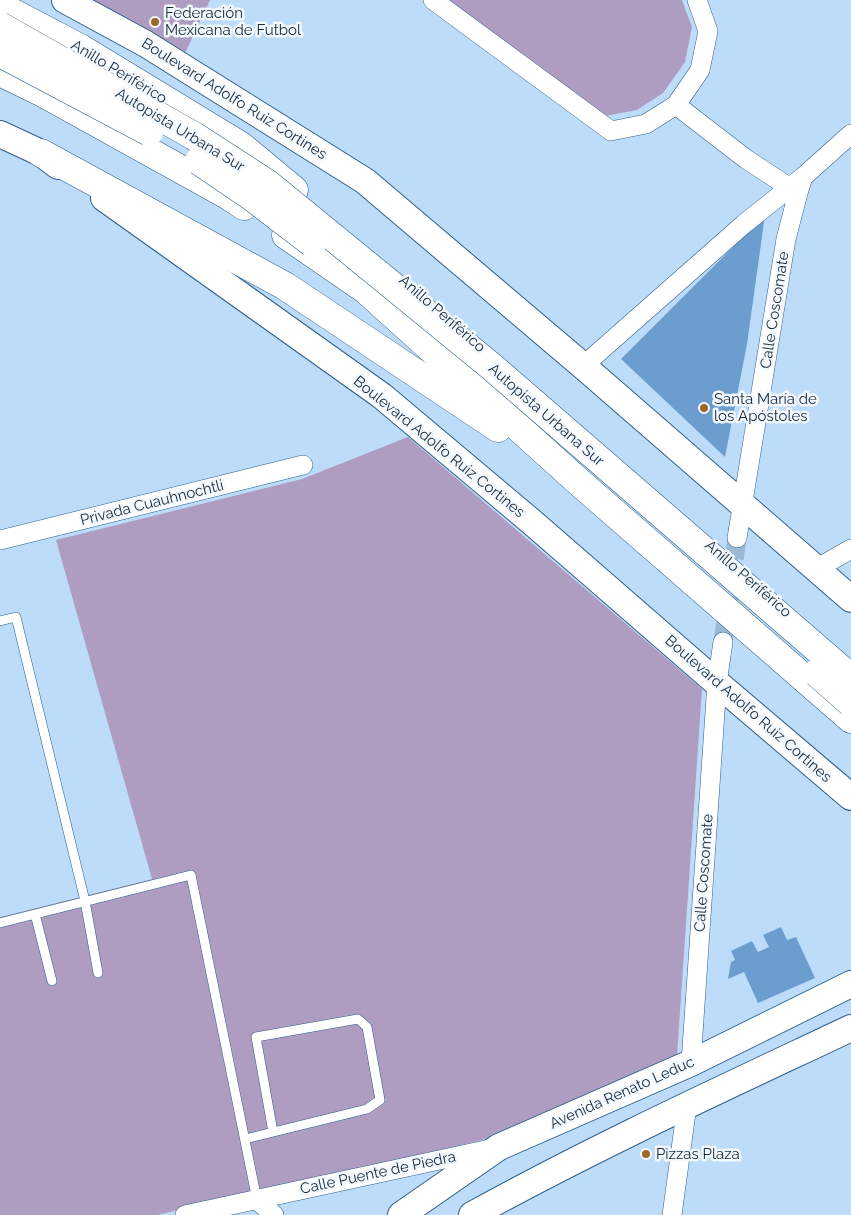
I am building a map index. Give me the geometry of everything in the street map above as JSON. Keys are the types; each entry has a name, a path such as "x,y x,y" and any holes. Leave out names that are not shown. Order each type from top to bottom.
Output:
{"highway":[{"path":"24,0 54,18 138,79 241,146"},
{"name":"Anillo Periférico","path":"0,6 80,48 241,146 406,281 851,668"},
{"name":"Autopista Urbana Sur","path":"0,26 194,136 268,184 492,367 851,678"},
{"name":"Autopista Urbana Sur","path":"0,53 174,145 260,204 355,276 475,373 851,703"},
{"path":"0,72 45,94 229,196 366,290 580,483 851,719"},
{"path":"41,153 285,286 580,483"}],"main road":[{"name":"Boulevard Adolfo Ruiz Cortines","path":"65,0 146,44 365,180 851,599"},
{"name":"Boulevard Adolfo Ruiz Cortines","path":"0,134 41,153 382,396 533,523 851,797"},
{"name":"Avenida Renato Leduc","path":"401,1215 499,1147 691,1063 851,984"},
{"path":"472,1215 515,1191 687,1105 851,1028"}],"street":[{"path":"433,0 611,131 646,124 676,105 700,70 708,31 698,0"},
{"path":"676,105 746,159 796,186"},
{"path":"583,366 744,224 796,186 851,134"},
{"name":"Calle Coscomate","path":"737,538 796,186"},
{"name":"Privada Cuauhnochtli","path":"0,540 303,466"},
{"path":"816,568 851,549"},
{"name":"Calle Coscomate","path":"691,1063 717,683 723,642"},
{"path":"672,1215 687,1105"},
{"name":"Calle Puente de Piedra","path":"185,1215 499,1147"},
{"path":"257,1200 274,1215"}],"lane":[{"path":"0,621 16,617 85,902 98,973"},
{"path":"0,923 191,875 257,1200"},
{"path":"35,914 52,981"},
{"path":"245,1139 274,1132 367,1109 380,1100 367,1027 358,1019 256,1037 274,1132"}],"shaded area":[{"name":"Federación Mexicana de Futbol","path":"71,0 210,0 180,64"},
{"path":"447,0 682,0 692,27 685,62 663,93 637,110 605,116"},
{"path":"408,437 702,689 677,1056 491,1138 157,1215 0,1215 0,917 152,879 56,540 302,479"}],"building":[{"name":"Santa María de los Apóstoles","path":"765,215 747,344 725,457 621,359"},
{"path":"781,927 787,940 796,937 815,978 758,1003 744,972 728,979 731,962 735,960 731,951 752,941 758,952 769,947 763,935"}],"tunnel":[{"path":"723,642 737,538"}],"place":[{"name":"Federación Mexicana de Futbol","path":"155,22"},
{"name":"Santa María de los Apóstoles","path":"704,408"},
{"name":"Pizzas Plaza","path":"646,1154"}]}
